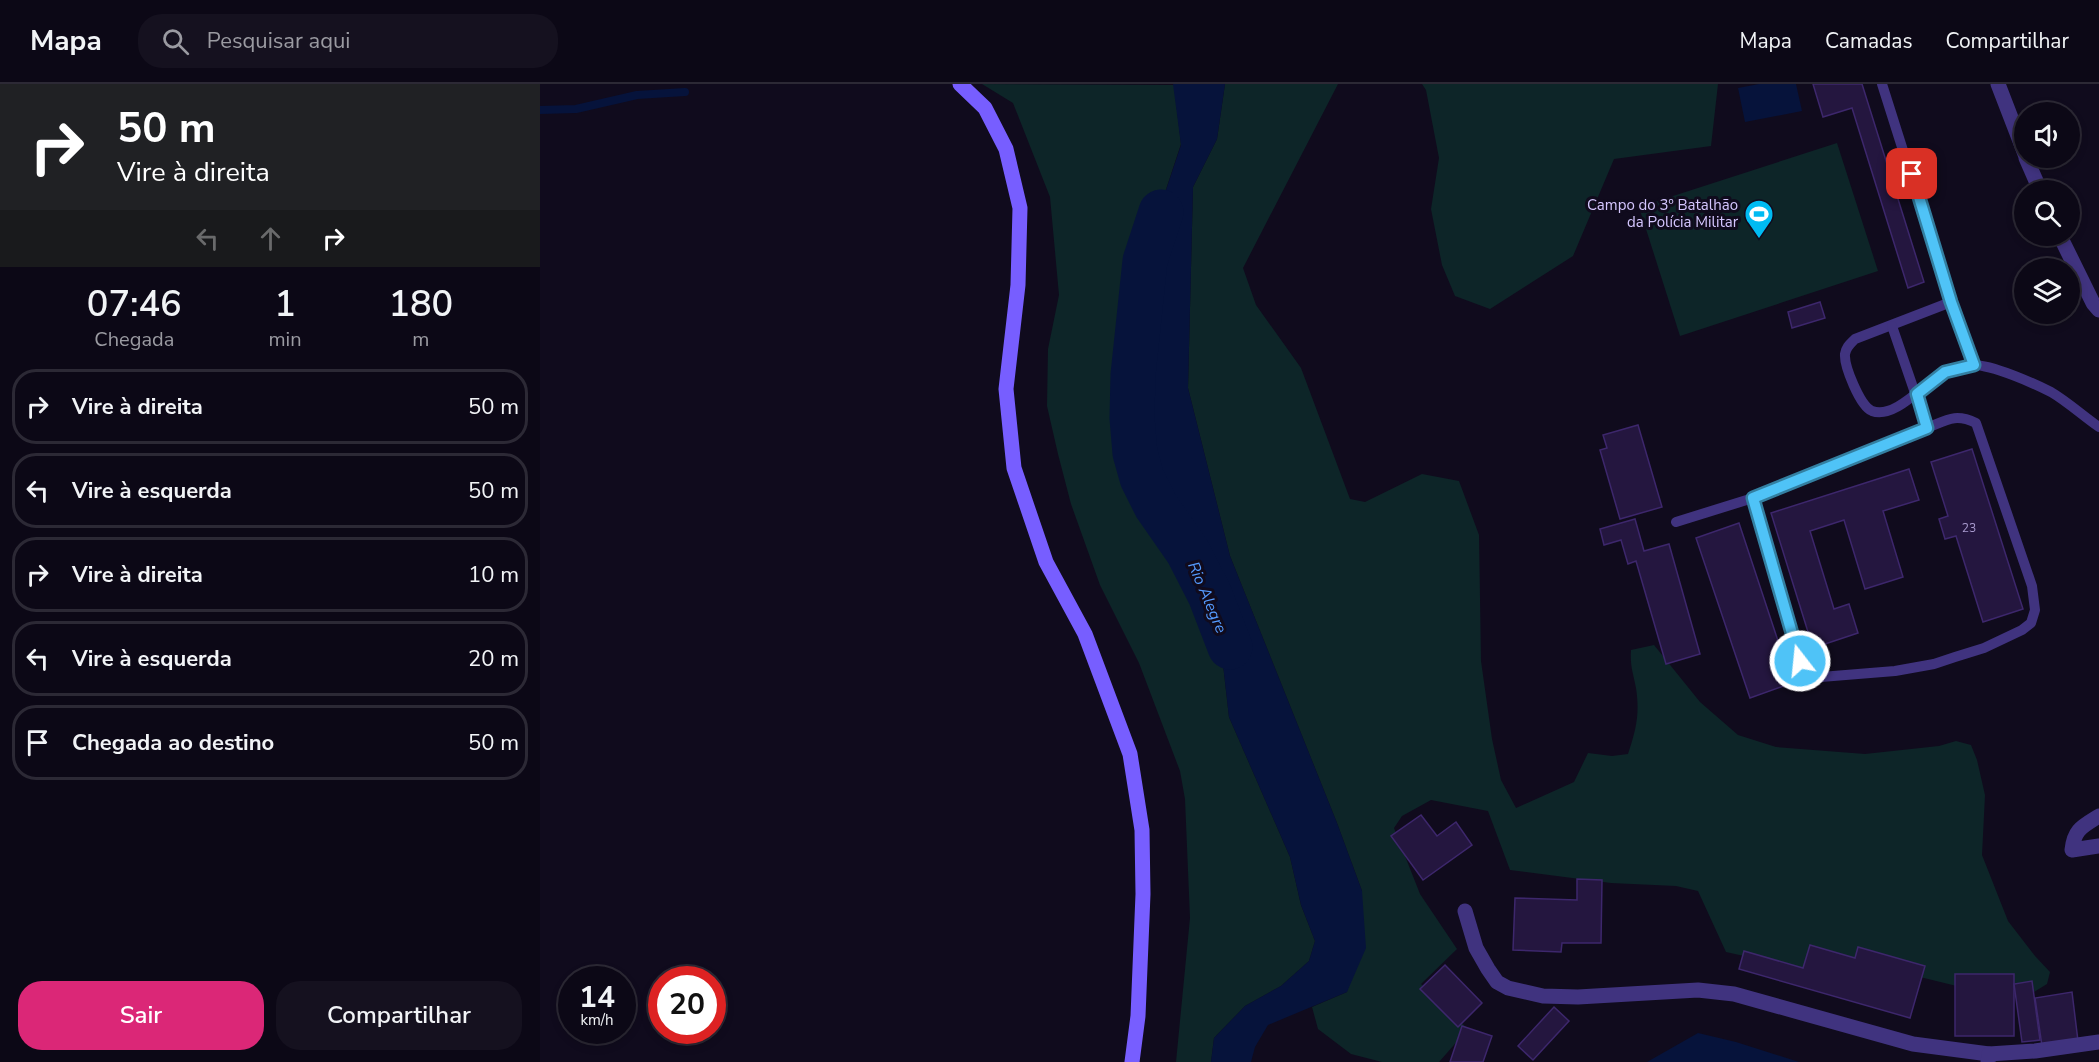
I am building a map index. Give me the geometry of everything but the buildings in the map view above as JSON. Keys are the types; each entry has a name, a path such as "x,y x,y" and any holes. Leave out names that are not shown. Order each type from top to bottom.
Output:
{"street":[{"path":"960,84 985,108 1006,149 1020,208 1018,285 1006,389 1014,468 1046,562 1085,634 1130,754 1142,840 1143,894 1138,1016 1132,1062"},
{"path":"1998,84 2014,125"},
{"path":"2065,246 2099,310"},
{"path":"2099,816 2079,829 2073,838 2072,850 2099,846"},
{"path":"1465,911 1476,948 1497,982 1508,988 1543,996 1578,998 1698,990 1734,994 1913,1044 1989,1058 2099,1042"}],"lane":[{"path":"1882,84 1951,302 1974,365"},
{"path":"1951,302 1855,339 1847,347 1845,356 1854,386 1864,404 1871,411 1882,412 1895,407 1917,394 1945,372 1974,365 1992,368 2051,393 2099,428"},
{"path":"1892,326 1927,428"},
{"path":"1676,522 1753,498 1953,417 1965,417 1976,423 2032,586 2035,610 2031,623 2022,630 1984,648 1934,664 1895,671 1821,676 1807,671 1800,661 1753,498"}],"green space":[{"path":"982,84 1174,85 1181,144 1144,256 1153,489 1199,561 1220,638 1229,717 1290,857 1301,905 1315,941 1309,961 1281,986 1245,1006 1214,1038 1211,1062 1176,1062 1190,918 1185,799 1180,771 1139,663 1100,585 1071,504 1047,406 1048,349 1059,295 1050,197 1013,103"},
{"path":"1225,84 1338,84 1243,268 1256,305 1301,368 1350,499 1365,502 1422,474 1459,481 1479,535 1481,661 1492,739 1501,780 1516,808 1574,782 1588,753 1612,756 1628,754 1637,714 1631,650 1654,645 1700,702 1738,735 1776,747 1865,754 1939,746 1956,741 1971,745 1985,795 1982,855 2008,921 2050,972 2047,984 2034,992 1981,992 1920,977 1851,980 1726,952 1698,891 1676,886 1611,883 1510,870 1488,811 1431,800 1402,816 1394,828 1420,894 1457,949 1421,984 1468,1029 1439,1062 1382,1062 1351,1054 1318,1029 1312,1007 1347,992 1362,891 1230,556 1188,388 1193,187 1217,139"},
{"path":"1422,84 1718,84 1711,146 1614,159 1573,256 1490,309 1455,296 1442,265 1431,209 1439,158 1426,90"},
{"name":"Campo do 3º Batalhão da Polícia Militar","path":"1837,143 1878,271 1680,336 1639,207"}],"water":[{"path":"1173,84 1225,84 1217,139 1193,187 1188,388 1230,556 1362,891 1366,948 1347,992 1268,1025 1255,1047 1251,1062 1211,1062 1214,1038 1245,1006 1281,986 1309,961 1315,941 1301,905 1290,857 1229,717 1220,638 1199,561 1153,489 1144,256 1181,145"},
{"path":"1759,84 1796,84 1802,111 1745,122 1738,88"},
{"path":"1698,1033 1736,1042 1799,1062 1647,1062"}],"waterway":[{"path":"540,110 576,109 637,95 685,92"},
{"name":"Rio Alegre","path":"1161,212 1145,261 1133,375 1132,418 1135,453 1142,478 1156,506 1188,552 1210,595 1230,647"}],"place":[{"name":"Campo do 3º Batalhão da Polícia Militar","path":"1759,240"}],"route":[{"path":"1800,661 1753,498 1927,428 1917,394 1945,372 1974,365 1951,302 1912,174"}]}
